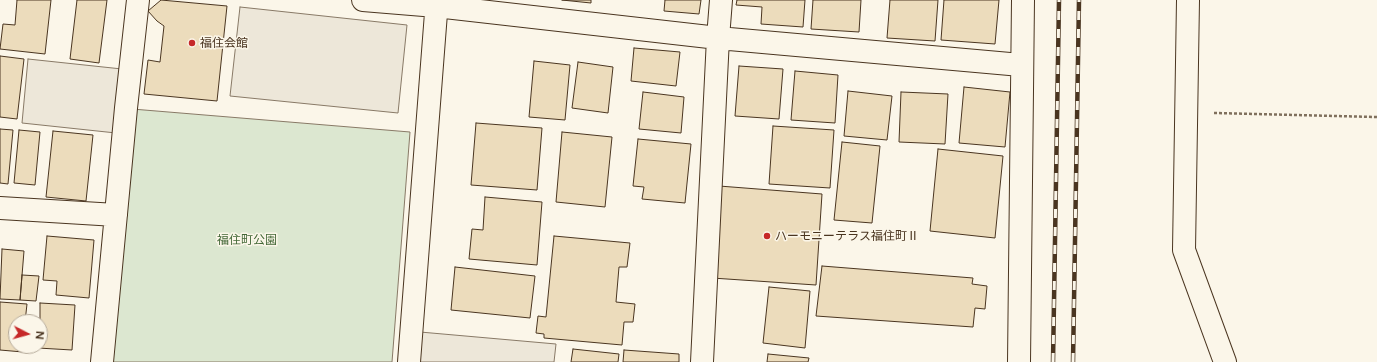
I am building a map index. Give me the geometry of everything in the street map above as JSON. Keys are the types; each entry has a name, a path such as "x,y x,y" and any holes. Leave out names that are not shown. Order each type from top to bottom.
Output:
{"street":[{"path":"102,362 126,108 138,0"},
{"path":"363,0 436,3 718,38 1021,65"},
{"path":"702,362 721,0"},
{"path":"1019,362 1021,65 1023,0"},
{"path":"1188,0 1184,250 1225,362"},
{"path":"409,362 436,3"},
{"path":"0,208 116,215"}],"path":[{"path":"1186,112 1377,117"}],"green space":[{"name":"福住町公園","path":"132,109 410,132 392,362 112,362"}],"shaded area":[{"path":"240,7 407,25 398,113 230,96"},
{"path":"28,59 122,69 116,133 22,123"},
{"path":"420,332 556,344 554,362 418,362"}],"building":[{"path":"17,0 51,0 45,54 0,49 3,24 15,25"},
{"path":"77,0 107,0 99,63 70,59"},
{"name":"福住会館","path":"161,0 227,6 217,101 144,94 148,60 160,62 164,26 148,11"},
{"path":"562,0 591,0 591,3"},
{"path":"665,0 701,0 699,14 664,11"},
{"path":"737,0 805,0 803,27 761,24 762,7 736,5"},
{"path":"813,0 861,0 859,32 811,29"},
{"path":"890,0 938,0 935,41 887,38"},
{"path":"944,0 999,0 995,44 941,40"},
{"path":"634,48 680,52 676,86 631,81"},
{"path":"0,56 24,59 17,119 0,117"},
{"path":"534,61 570,65 565,120 529,117"},
{"path":"578,62 613,67 608,113 572,108"},
{"path":"739,66 783,69 779,119 735,116"},
{"path":"795,71 838,75 835,123 791,120"},
{"path":"964,87 1010,92 1005,147 959,143"},
{"path":"848,91 892,96 887,140 844,136"},
{"path":"643,92 684,97 681,133 639,129"},
{"path":"901,92 948,94 945,144 899,142"},
{"path":"476,123 542,128 537,190 471,185"},
{"path":"773,126 834,130 830,188 769,184"},
{"path":"0,129 13,130 8,184 0,183"},
{"path":"19,130 40,132 35,185 14,183"},
{"path":"53,131 93,135 86,201 46,197"},
{"path":"562,132 612,137 605,207 556,202"},
{"path":"638,139 691,144 685,203 642,199 644,187 633,186"},
{"path":"842,142 880,146 872,223 834,220"},
{"path":"938,149 1003,156 995,238 930,231"},
{"name":"ハーモニーテラス福住町Ⅱ","path":"719,186 822,194 816,285 712,278"},
{"path":"485,197 542,202 537,265 469,259 472,229 483,230"},
{"path":"47,236 94,240 89,298 56,295 57,281 43,280"},
{"path":"554,236 630,243 627,267 619,267 616,302 635,304 633,322 624,322 622,345 544,338 544,334 536,333 538,316 546,317"},
{"path":"2,249 24,251 20,300 0,299"},
{"path":"822,266 973,278 972,284 987,286 985,309 975,308 973,327 816,316"},
{"path":"455,267 535,276 530,318 451,310"},
{"path":"22,275 39,276 36,301 20,300"},
{"path":"769,287 810,291 805,348 763,343"},
{"path":"0,302 27,304 26,314 8,314 8,351 0,350"},
{"path":"40,303 75,305 72,350 48,349 48,314 40,314"},
{"path":"573,349 619,354 618,362 571,362"},
{"path":"624,350 679,354 679,362 623,362"},
{"path":"768,354 809,358 808,362 767,362"}],"railway":[{"path":"1053,362 1059,0"},
{"path":"1073,362 1079,0"}],"place":[{"name":"福住会館","path":"192,43"},
{"name":"ハーモニーテラス福住町Ⅱ","path":"767,236"}]}
